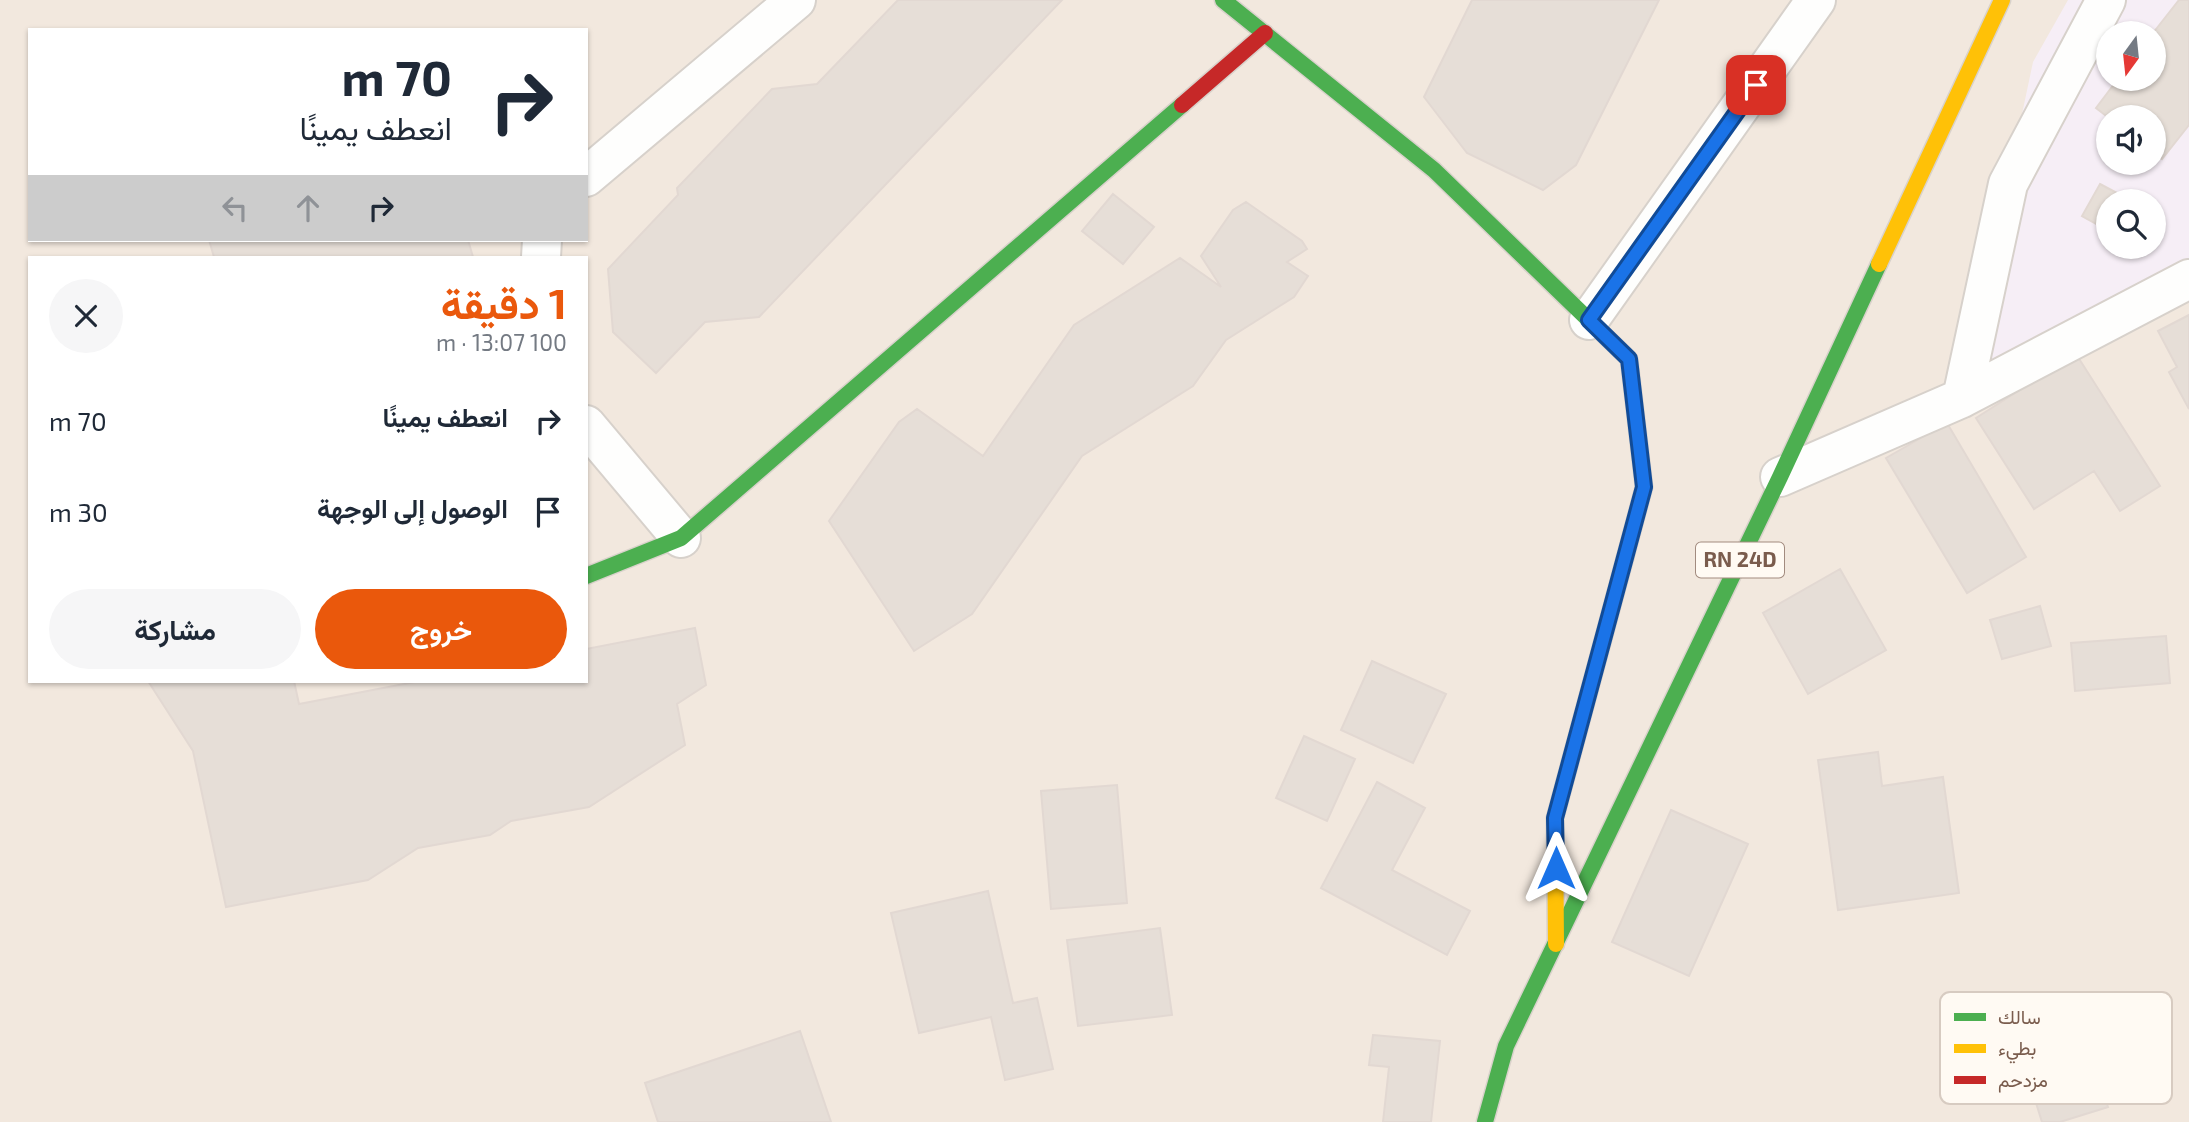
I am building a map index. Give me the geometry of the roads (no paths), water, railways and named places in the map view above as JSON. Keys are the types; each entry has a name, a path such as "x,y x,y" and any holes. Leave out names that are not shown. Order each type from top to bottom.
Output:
{"street":[{"path":"588,175 796,0"},
{"path":"1223,0 1434,170 1629,359 1644,487 1555,818 1556,944"},
{"path":"1589,320 1816,0"},
{"name":"RN 24D","path":"1485,1122 1506,1046 1780,477 2003,0"},
{"path":"1962,398 2008,184 2106,0"},
{"path":"588,575 681,538 1265,33"},
{"path":"1780,477 1962,398 2189,279"},
{"path":"588,427 681,538"}]}
